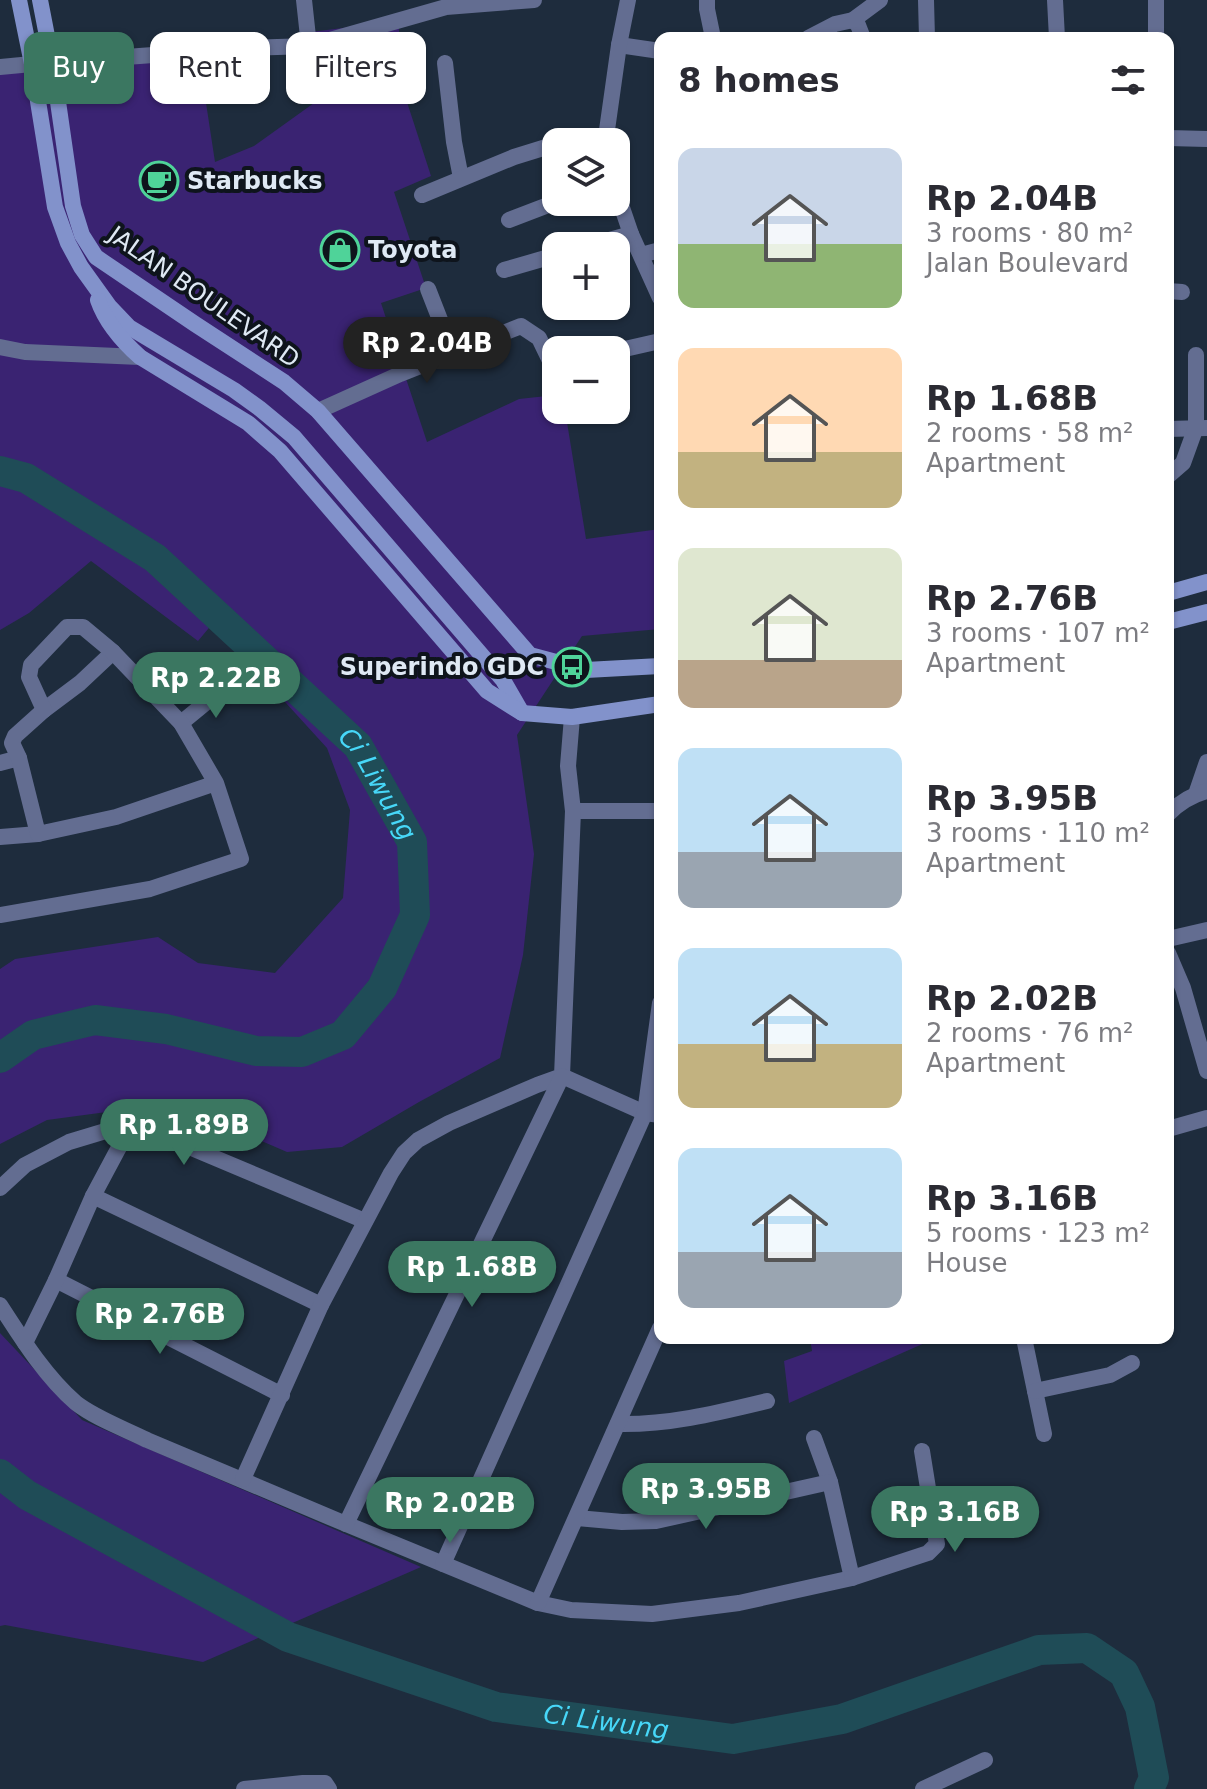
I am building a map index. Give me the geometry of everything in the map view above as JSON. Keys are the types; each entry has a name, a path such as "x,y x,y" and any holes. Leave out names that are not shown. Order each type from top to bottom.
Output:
{"main road":[{"name":"JALAN BOULEVARD","path":"19,0 26,32"},
{"name":"JALAN BOULEVARD","path":"40,0 46,32"},
{"name":"JALAN BOULEVARD","path":"38,104 55,207 68,243 109,306 129,327 234,390 294,437 503,680 522,713"},
{"name":"JALAN BOULEVARD","path":"58,104 73,206 82,235 96,257 284,382 318,411 530,655 586,670 654,666"},
{"path":"86,273 96,257"},
{"name":"JALAN BOULEVARD","path":"86,273 104,316 125,344 140,357 248,423 280,451 487,691 522,713 572,717 654,705"},
{"path":"1174,591 1207,582"},
{"path":"1174,620 1207,612"}],"street":[{"path":"304,0 307,32"},
{"path":"358,32 446,7 534,0"},
{"path":"608,128 628,0"},
{"path":"707,0 712,32"},
{"path":"820,32 853,20 880,0"},
{"path":"926,0 927,32"},
{"path":"1055,0 1057,32"},
{"path":"1156,0 1156,32"},
{"path":"853,20 861,32"},
{"path":"619,45 654,50"},
{"path":"134,58 286,47"},
{"path":"445,63 461,178"},
{"path":"0,67 24,65"},
{"path":"1174,138 1207,139"},
{"path":"422,195 542,148"},
{"path":"509,220 542,207"},
{"path":"625,216 654,284"},
{"path":"641,255 654,252"},
{"path":"504,270 542,259"},
{"path":"428,289 453,353"},
{"path":"318,411 521,326 539,338 542,344"},
{"path":"630,348 654,342"},
{"path":"0,347 25,352 140,357"},
{"path":"1174,471 1183,463 1201,428 1196,355"},
{"path":"1174,429 1201,428"},
{"path":"0,915 150,889 241,859 216,783 181,723 113,652 83,627 67,627 31,665 29,677 44,710"},
{"path":"38,834 19,758 12,743 15,736 113,652"},
{"path":"181,723 226,686"},
{"path":"346,1524 562,1076 573,811 568,766 572,717"},
{"path":"0,763 19,758"},
{"path":"1174,808 1201,792 1207,762"},
{"path":"0,837 38,834 116,817 216,783"},
{"path":"573,811 654,811"},
{"path":"1174,938 1207,930"},
{"path":"1174,967 1207,1071"},
{"path":"243,1479 321,1305 391,1173 404,1153 418,1140 449,1123 562,1076 652,1114"},
{"path":"443,1564 652,1114 654,1086"},
{"path":"1174,1127 1207,1118"},
{"path":"0,1188 25,1165 69,1142 132,1123 365,1221"},
{"path":"25,1343 93,1196 132,1123"},
{"path":"93,1196 321,1305"},
{"path":"56,1280 282,1395"},
{"path":"0,1305 55,1382 78,1404 147,1440 346,1524 538,1603 571,1610 652,1614 739,1603 852,1578 928,1553 937,1544 922,1451"},
{"path":"538,1603 654,1342"},
{"path":"1025,1344 1044,1434"},
{"path":"1035,1391 1110,1375 1132,1363"},
{"path":"618,1424 701,1417 767,1401"},
{"path":"814,1438 830,1482 852,1578"},
{"path":"577,1518 656,1521 830,1482"},
{"path":"923,1789 985,1760"},
{"path":"244,1789 303,1783 325,1783 329,1789"}],"shaded area":[{"path":"398,21 399,32 311,32"},
{"path":"150,50 150,104 206,104 215,162 254,146 313,104 408,104 431,176 394,192 426,288 381,303 427,442 519,399 542,397 542,424 567,424 586,539 654,530 654,630 582,636 517,735 534,854 523,955 500,1058 342,1147 287,1152 208,1118 144,1107 47,1120 0,1144 0,969 15,959 158,937 198,963 275,973 343,898 350,810 327,748 213,623 198,641 91,561 29,613 0,630 0,64 24,62 24,104 134,104 134,51"},
{"path":"0,1333 82,1420 421,1567 203,1662 0,1626"},
{"path":"811,1344 922,1344 789,1403 784,1361 812,1351"}],"waterway":[{"name":"Ci Liwung","path":"0,471 26,478 155,558 358,746 412,842 415,915 382,988 343,1035 302,1052 256,1051 166,1029 95,1020 33,1035 0,1058"},
{"name":"Ci Liwung","path":"0,1474 27,1495 288,1637 496,1707 733,1739 842,1719 1039,1650 1087,1648 1124,1673 1140,1707 1154,1778 1149,1789"}],"place":[{"name":"Starbucks","path":"159,181"},
{"name":"Toyota","path":"340,250"},
{"name":"Superindo GDC","path":"572,667"}]}
